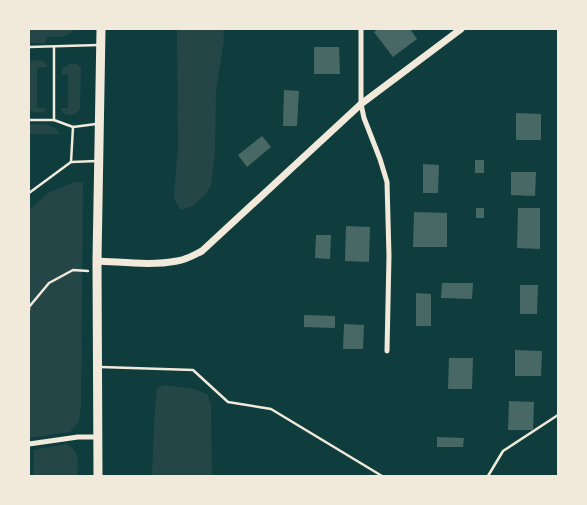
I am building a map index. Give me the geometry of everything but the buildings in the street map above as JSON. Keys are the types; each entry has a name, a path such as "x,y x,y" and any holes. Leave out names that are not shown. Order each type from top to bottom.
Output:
{"main road":[{"path":"98,476 96,367 101,29"}],"street":[{"path":"360,29 361,104 364,118 387,182 387,351"},
{"path":"97,261 156,263 178,261 202,251 361,104 461,29"},
{"path":"29,444 78,437 98,437"}],"lane":[{"path":"29,47 101,45"},
{"path":"54,47 54,120"},
{"path":"29,120 54,120 72,127 99,124"},
{"path":"71,162 72,127"},
{"path":"29,193 71,162 98,161"},
{"path":"96,367 193,370 228,402 271,409 382,476"},
{"path":"488,476 503,451 558,415"}],"path":[{"path":"29,310 29,307 49,283 73,270 97,272"}],"shaded area":[{"path":"29,29 75,29 66,35 48,37 44,43 29,43"},
{"path":"177,29 223,29 224,40 216,90 215,151 211,185 205,195 193,206 181,210 174,196 178,147"},
{"path":"31,61 45,62 47,67 37,68 37,108 46,108 44,112 37,113 29,110 29,64"},
{"path":"70,64 77,64 81,67 80,109 76,114 69,115 63,113 61,108 68,108 68,74 61,75 63,68"},
{"path":"29,124 50,126 60,134 29,134"},
{"path":"74,182 83,182 81,405 79,421 70,432 29,438 29,210 48,193"},
{"path":"164,385 194,389 207,394 211,405 212,476 152,476 157,388"},
{"path":"66,444 76,454 78,476 33,476 34,450"}]}
